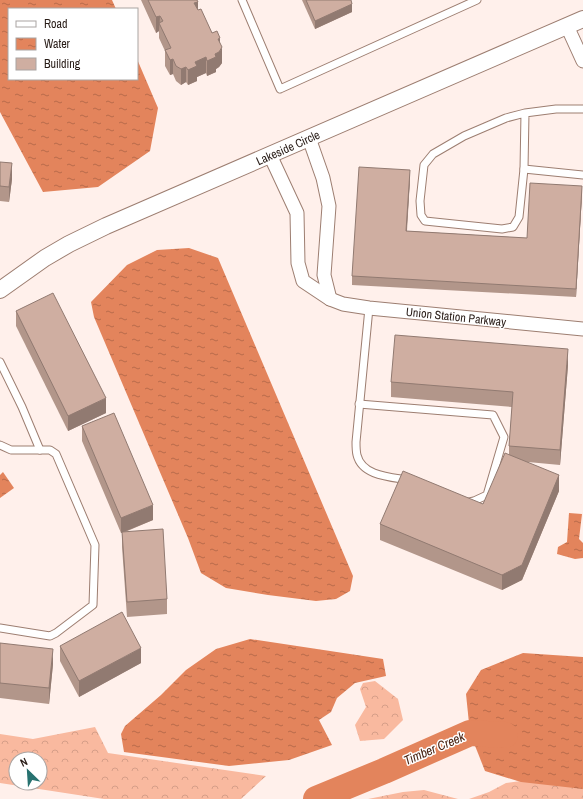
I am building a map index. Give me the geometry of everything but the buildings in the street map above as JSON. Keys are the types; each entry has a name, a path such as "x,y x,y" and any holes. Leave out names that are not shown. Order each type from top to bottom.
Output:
{"street":[{"name":"Lakeside Circle","path":"0,290 45,258 69,244 106,226 583,19"},
{"path":"567,26 583,61"},
{"path":"309,138 323,178 329,206 324,275 330,299"},
{"name":"Union Station Parkway","path":"270,155 297,213 298,263 303,281 330,299 343,304 369,308 583,329"}],"lane":[{"path":"242,0 280,89 478,0"},
{"path":"525,112 524,169 519,217 513,227 502,229 481,228 425,221 421,215 420,201 424,165 433,154 464,136 506,118 525,112 556,109 583,109"},
{"path":"524,169 583,175"},
{"path":"369,308 356,442 357,455 362,464 373,474 408,480 415,483"},
{"path":"0,362 22,407 40,450"},
{"path":"360,404 493,415 504,437 487,495 474,501 463,503 456,500"},
{"path":"0,445 11,450 50,450 56,454 94,545 92,605 50,636 0,628"}],"green space":[{"path":"375,681 398,699 403,720 384,739 360,741 355,725 366,707 360,689 363,683"},
{"path":"95,727 108,753 266,776 241,799 104,799 48,790 48,751 8,751 8,784 0,783 0,734 33,739"},
{"path":"550,777 583,781 583,799 469,799 489,792 506,783"},
{"path":"424,790 458,799 368,799 403,792"}],"water":[{"path":"0,0 112,0 116,8 8,8 8,80 138,80 138,61 158,108 150,151 98,187 43,192 0,112"},
{"path":"189,248 218,258 353,576 350,591 336,599 316,601 226,588 201,573 188,538 94,317 91,302 127,265 157,250"},
{"path":"3,472 14,488 0,498 0,475"},
{"path":"569,513 582,514 579,539 583,543 583,558 575,559 557,554 558,547 567,542"},
{"path":"250,639 383,659 386,676 355,683 337,698 331,712 319,720 332,745 289,760 229,766 124,752 121,734 125,726 161,695 186,670 216,649"},
{"path":"523,653 583,657 583,789 521,782 485,771 470,733 466,694 481,670"}],"waterway":[{"name":"Timber Creek","path":"316,799 470,733 505,735"}]}
